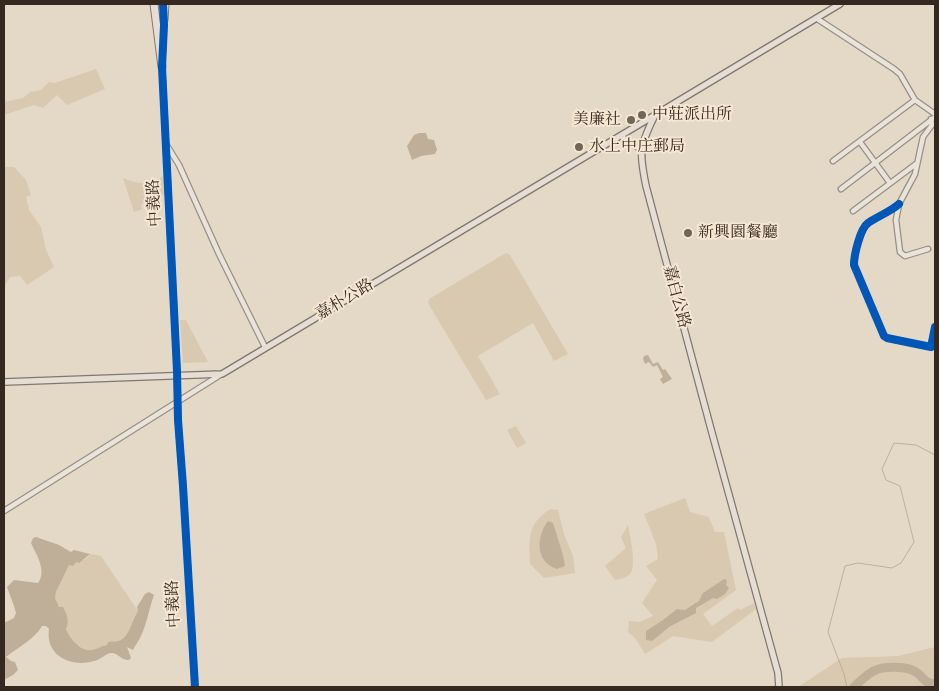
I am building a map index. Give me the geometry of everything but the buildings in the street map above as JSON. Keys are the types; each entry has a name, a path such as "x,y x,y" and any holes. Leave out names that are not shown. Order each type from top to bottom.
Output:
{"highway":[{"path":"154,4 162,67"},
{"path":"164,4 164,20"}],"main road":[{"path":"655,115 840,4"},
{"name":"嘉朴公路","path":"4,382 222,374 655,115"},
{"name":"嘉白公路","path":"655,115 641,150 646,186 778,673 779,687"}],"street":[{"path":"816,18 900,74 915,100 934,117"},
{"name":"中義路","path":"164,20 162,67 177,400 196,687"},
{"path":"833,162 915,100"},
{"path":"841,189 934,117"},
{"path":"928,249 905,256 900,252 896,220 899,204 914,174 923,137 932,125 934,117"},
{"path":"621,136 641,150"},
{"path":"860,142 890,183"},
{"path":"165,143 179,165 265,347"},
{"path":"853,211 916,164"},
{"path":"899,204 868,223 862,230 854,265 884,336 931,347 935,327"},
{"path":"4,511 177,400 222,374"}],"shaded area":[{"path":"96,69 105,89 67,105 57,95 43,108 34,105 4,115 4,102 23,98 30,92 41,90 49,82 55,83"},
{"path":"426,133 428,139 434,140 437,150 435,154 421,156 412,160 407,146 414,135"},
{"path":"4,167 14,167 26,180 31,195 26,197 29,210 41,227 46,250 54,267 27,285 20,276 10,277 4,287"},
{"path":"163,176 164,195 144,202 141,205 142,209 134,212 123,178 133,182 148,183"},
{"path":"506,253 510,255 568,354 554,361 533,323 478,356 500,394 486,400 428,303 429,299"},
{"path":"180,320 186,320 208,362 183,363"},
{"path":"648,355 653,364 658,362 672,379 663,384 660,379 663,377 657,365 653,367 649,362 645,364 644,356"},
{"path":"516,426 526,443 517,448 507,430"},
{"path":"685,498 690,512 709,517 715,532 724,532 736,590 703,614 712,626 738,608 740,610 754,603 756,609 712,642 673,636 645,654 636,639 628,632 629,621 640,622 653,616 642,603 657,580 646,566 658,559 656,544 644,514"},
{"path":"550,509 558,510 564,534 573,556 575,573 544,578 530,564 530,539 533,527 537,521"},
{"path":"548,521 553,523 563,555 565,566 557,569 550,566 541,555 541,534"},
{"path":"628,525 632,551 632,570 627,576 615,580 605,566 626,548 621,537"},
{"path":"36,537 59,545 71,552 74,550 90,554 79,563 76,562 73,566 69,565 55,598 59,607 63,607 67,616 68,624 66,629 68,633 76,644 84,649 94,650 107,645 108,642 121,640 129,631 138,611 137,607 145,594 149,592 154,595 140,638 133,650 127,647 131,658 129,660 111,653 85,663 68,661 55,652 51,646 49,629 46,626 42,626 30,639 6,657 15,662 18,670 4,680 4,623 14,618 16,613 7,587 14,580 38,583 41,578 41,568 31,543 33,538"},
{"path":"90,554 101,556 138,611 127,634 121,640 109,642 107,645 90,651 82,648 71,637 66,629 68,620 58,606 55,597 69,565 87,558"},
{"path":"724,579 727,580 726,585 729,588 725,594 717,599 713,598 696,608 696,613 669,627 652,641 646,640 646,631 677,609 685,610 699,601 703,593"},
{"path":"935,647 935,687 798,687 842,658 898,656"}],"waterway":[{"path":"847,687 828,632 845,566 858,563 892,568 901,563 914,542 900,486 886,480 882,469 894,443 916,445 935,455"},
{"path":"935,471 935,477"},
{"path":"854,687 873,671 890,667 912,670 926,681 935,684"}],"cycle path":[{"path":"163,4 162,67 178,420 195,687"},
{"path":"899,204 865,226 858,242 854,265 884,336 931,347 935,327"}],"place":[{"name":"中莊派出所","path":"642,115"},
{"name":"美廉社","path":"631,120"},
{"name":"水上中庄郵局","path":"579,147"},
{"name":"新興園餐廳","path":"688,233"}]}
